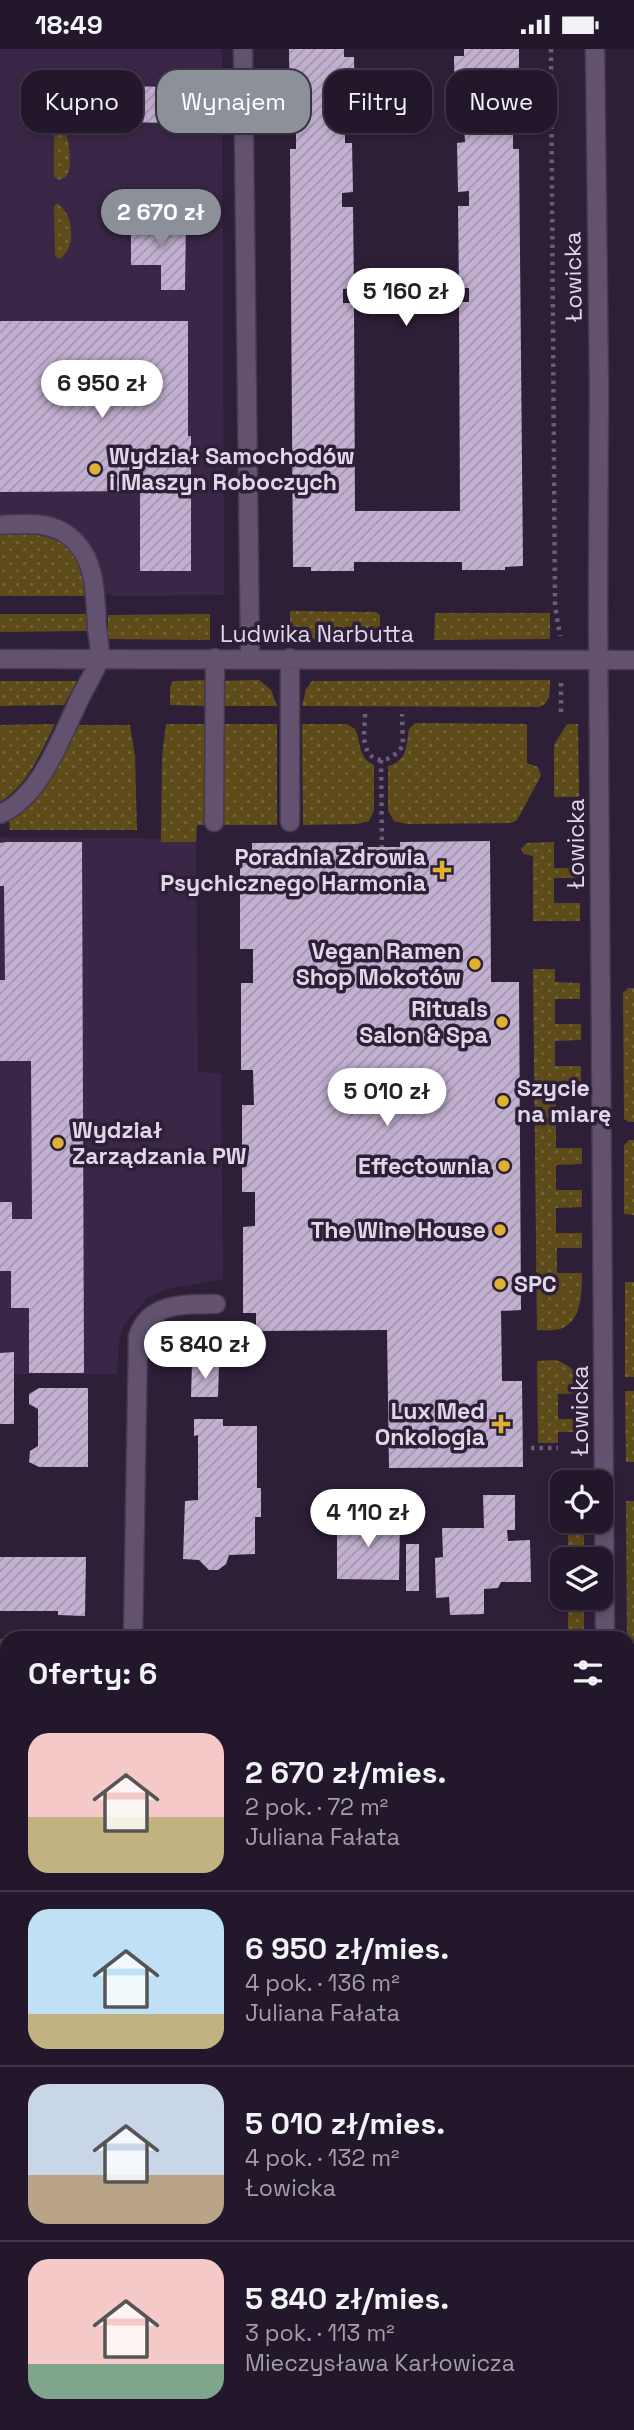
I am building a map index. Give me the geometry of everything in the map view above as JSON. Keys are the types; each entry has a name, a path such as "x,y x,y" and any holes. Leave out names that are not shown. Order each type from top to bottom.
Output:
{"street":[{"path":"243,49 250,658"},
{"name":"Łowicka","path":"594,49 599,386 606,1631"},
{"path":"0,525 35,524 61,531 83,552 94,580 99,659 38,780 19,803 0,814"},
{"path":"214,822 215,658"},
{"path":"290,658 290,821"},
{"name":"Ludwika Narbutta","path":"0,659 634,660"},
{"path":"133,1631 138,1336 142,1324 151,1314 187,1304 216,1304"}],"path":[{"path":"551,49 555,606 560,659"},
{"path":"365,714 366,748 370,755 391,759 403,745 402,714"},
{"path":"381,759 382,847"},
{"path":"531,1448 558,1448"}],"shaded area":[{"path":"0,49 222,49 222,70 157,70 157,133 222,133 224,595 0,596"},
{"path":"54,133 65,133 70,157 68,173 59,180 54,177"},
{"path":"57,204 67,215 71,231 69,248 59,259 55,256 54,206"},
{"path":"0,533 34,535 60,542 70,550 77,561 83,576 85,596 0,596"},
{"path":"290,611 376,612 380,615 380,639 290,639"},
{"path":"435,613 550,613 550,639 434,640"},
{"path":"0,614 86,614 87,631 0,632"},
{"path":"210,614 210,640 108,639 108,615"},
{"path":"208,680 207,706 170,705 170,687 173,681"},
{"path":"259,680 271,690 277,706 220,706 221,681"},
{"path":"550,680 548,700 539,707 302,706 306,689 312,681"},
{"path":"0,681 77,681 64,705 0,706"},
{"path":"415,723 527,724 527,763 538,767 541,776 517,820 511,823 407,824 394,821 388,811 388,766 395,764 403,756 409,729"},
{"path":"55,724 26,777 0,802 0,725"},
{"path":"166,724 208,724 207,825 197,825 196,842 161,842 162,757"},
{"path":"220,724 277,724 277,825 221,825"},
{"path":"302,724 347,724 355,729 362,754 374,765 374,810 369,821 357,824 303,825"},
{"path":"567,724 578,724 579,797 554,797 554,745"},
{"path":"77,725 130,725 135,756 137,830 10,830 9,821 42,792"},
{"path":"0,837 196,839 198,1072 221,1073 223,1279 166,1289 147,1298 124,1325 119,1340 117,1374 14,1374 0,1424"},
{"path":"554,842 554,868 579,868 580,878 554,878 554,903 580,903 580,921 533,921 533,856 524,854 521,849 527,843"},
{"path":"533,969 555,969 555,982 580,983 580,999 555,999 555,1024 581,1024 581,1040 555,1041 555,1066 581,1066 581,1082 555,1082 556,1107 581,1107 581,1123 556,1123 556,1148 582,1148 582,1164 556,1165 556,1190 582,1190 582,1207 556,1208 556,1233 582,1233 582,1248 557,1248 557,1273 582,1273 582,1289 573,1320 560,1329 551,1330 537,1330"},
{"path":"628,988 634,988 634,1122 624,1119 623,993"},
{"path":"629,1140 634,1140 634,1215 624,1214 624,1145"},
{"path":"625,1282 634,1282 634,1377 625,1377"},
{"path":"554,1360 565,1364 574,1372 583,1393 558,1394 558,1419 583,1419 583,1432 558,1432 558,1443 538,1443 537,1361"},
{"path":"625,1391 634,1391 634,1462 626,1462"},
{"path":"626,1501 634,1501 634,1631 627,1631"},
{"path":"568,1533 584,1533 584,1547 568,1547"},
{"path":"568,1610 584,1610 584,1631 568,1631"}],"building":[{"path":"289,49 344,49 344,57 354,57 354,70 324,70 324,133 345,133 345,143 352,143 353,192 342,193 342,207 353,207 354,288 343,289 343,303 354,303 355,511 460,511 459,302 469,302 469,288 459,288 458,206 469,206 469,191 458,192 457,143 465,142 465,133 513,133 513,149 519,149 523,566 505,567 505,570 462,570 462,562 354,562 354,571 311,571 311,567 293,567 290,149 296,149 296,133 310,133 310,70 289,70"},
{"path":"464,49 519,49 519,70 454,70 454,56 464,56"},
{"path":"143,86 157,87 157,123 143,122"},
{"path":"131,220 186,220 185,290 161,290 161,265 131,265"},
{"name":"Wydział Samochodów i Maszyn Roboczych","path":"0,321 188,321 191,571 140,571 140,491 0,492"},
{"path":"490,841 491,982 519,982 521,1310 501,1311 502,1381 522,1381 523,1467 389,1468 387,1330 256,1331 256,1313 243,1313 243,1227 255,1226 255,1192 242,1192 242,1105 254,1105 253,1070 241,1070 241,983 253,983 253,949 240,949 240,863 252,863 252,843 363,842 363,847 400,847 400,842"},
{"path":"82,842 84,1373 29,1373 29,1308 11,1308 11,1271 0,1271 0,1202 12,1202 12,1219 32,1219 31,1061 0,1061 0,980 5,980 4,886 0,886 0,843"},
{"path":"14,1352 14,1424 0,1424 0,1353"},
{"path":"192,1364 219,1365 218,1397 191,1397"},
{"path":"39,1388 88,1388 88,1467 39,1467 29,1462 30,1451 38,1446 38,1409 29,1404 29,1394"},
{"path":"194,1419 223,1419 223,1426 257,1426 257,1488 261,1488 261,1517 255,1517 255,1554 229,1555 226,1564 218,1570 209,1570 199,1560 183,1559 185,1501 198,1500 198,1435 194,1436"},
{"path":"483,1495 515,1495 515,1530 507,1530 508,1541 530,1540 531,1582 501,1582 498,1588 484,1589 484,1614 450,1615 449,1597 436,1598 435,1558 443,1557 442,1528 484,1528"},
{"path":"337,1519 400,1520 399,1580 337,1579"},
{"path":"406,1544 419,1544 419,1591 406,1591"},
{"path":"0,1557 86,1557 85,1616 58,1615 58,1611 0,1611"}],"place":[{"name":"Wydział Samochodów i Maszyn Roboczych","path":"95,469"},
{"name":"Poradnia Zdrowia Psychicznego Harmonia","path":"442,870"},
{"name":"Vegan Ramen Shop Mokotów","path":"475,964"},
{"name":"Rituals Salon & Spa","path":"502,1022"},
{"name":"Szycie na miarę","path":"503,1101"},
{"name":"Wydział Zarządzania PW","path":"58,1143"},
{"name":"Effectownia","path":"504,1166"},
{"name":"The Wine House","path":"500,1230"},
{"name":"SPC","path":"500,1284"},
{"name":"Lux Med Onkologia","path":"501,1424"}]}
